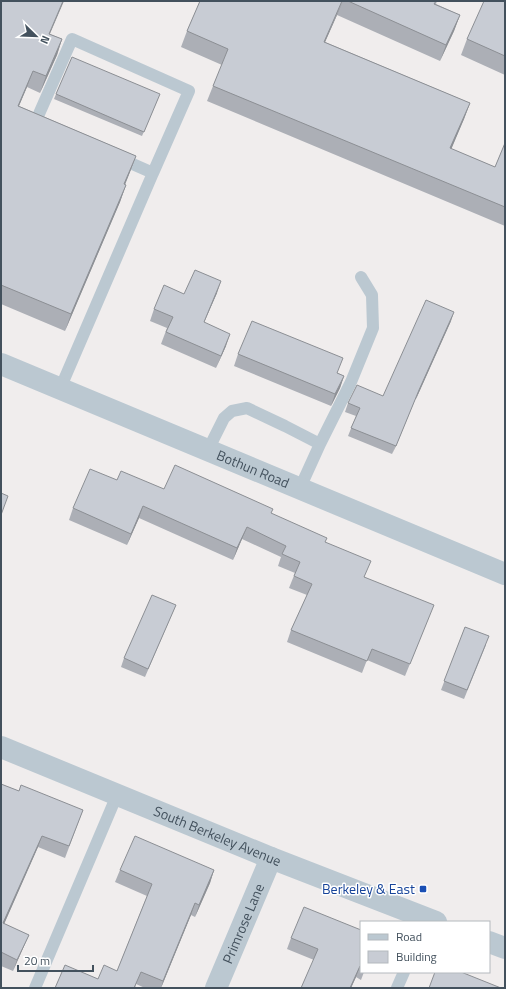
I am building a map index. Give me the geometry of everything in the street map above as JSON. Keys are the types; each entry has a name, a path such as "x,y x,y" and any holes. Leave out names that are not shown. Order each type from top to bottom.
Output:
{"street":[{"name":"Bothun Road","path":"1,364 505,574"},
{"name":"South Berkeley Avenue","path":"1,747 429,921"},
{"name":"Primrose Lane","path":"216,988 271,858"},
{"path":"490,942 505,948"}],"lane":[{"path":"49,129 35,123 72,39 190,91 60,389"},
{"path":"112,155 153,173"},
{"path":"300,488 351,382 373,328 372,295 361,277"},
{"path":"208,450 224,418 232,411 247,408 320,444"},
{"path":"35,988 118,795"},
{"path":"397,988 404,973"}],"building":[{"path":"1,1 63,1 49,34 62,39 46,76 33,71 18,106 136,156 124,184 126,185 71,314 1,285"},
{"path":"200,1 342,1 324,42 470,103 450,148 495,167 505,143 505,207 213,86 228,49 187,31"},
{"path":"348,1 436,1 434,4 460,15 446,45"},
{"path":"484,1 505,1 505,56 467,39"},
{"path":"72,57 160,94 144,132 56,94"},
{"path":"195,270 221,281 204,322 230,334 221,356 166,332 173,317 154,309 164,285 184,294"},
{"path":"426,300 454,312 396,446 351,428 360,408 348,403 357,385 383,396"},
{"path":"252,321 343,358 337,373 344,376 335,394 238,354"},
{"path":"175,465 273,509 271,513 327,538 325,542 371,561 364,577 434,605 410,664 372,649 367,661 291,630 312,584 294,576 300,562 282,554 286,546 247,527 237,548 143,506 131,534 73,508 90,469 117,480 121,471 164,489"},
{"path":"1,493 8,496 1,515"},
{"path":"152,595 176,605 148,669 124,658"},
{"path":"465,627 489,636 467,690 444,681"},
{"path":"1,784 19,791 21,785 83,810 69,846 42,836 3,923 29,935 17,960 1,952"},
{"path":"135,836 214,870 199,905 195,903 163,981 141,972 134,988 55,988 65,965 98,979 104,965 117,971 152,884 120,870"},
{"path":"304,907 360,930 360,966 350,988 301,988 318,949 291,938"},
{"path":"435,973 464,973 501,988 429,988"}],"place":[{"name":"Berkeley & East","path":"423,889"}]}
